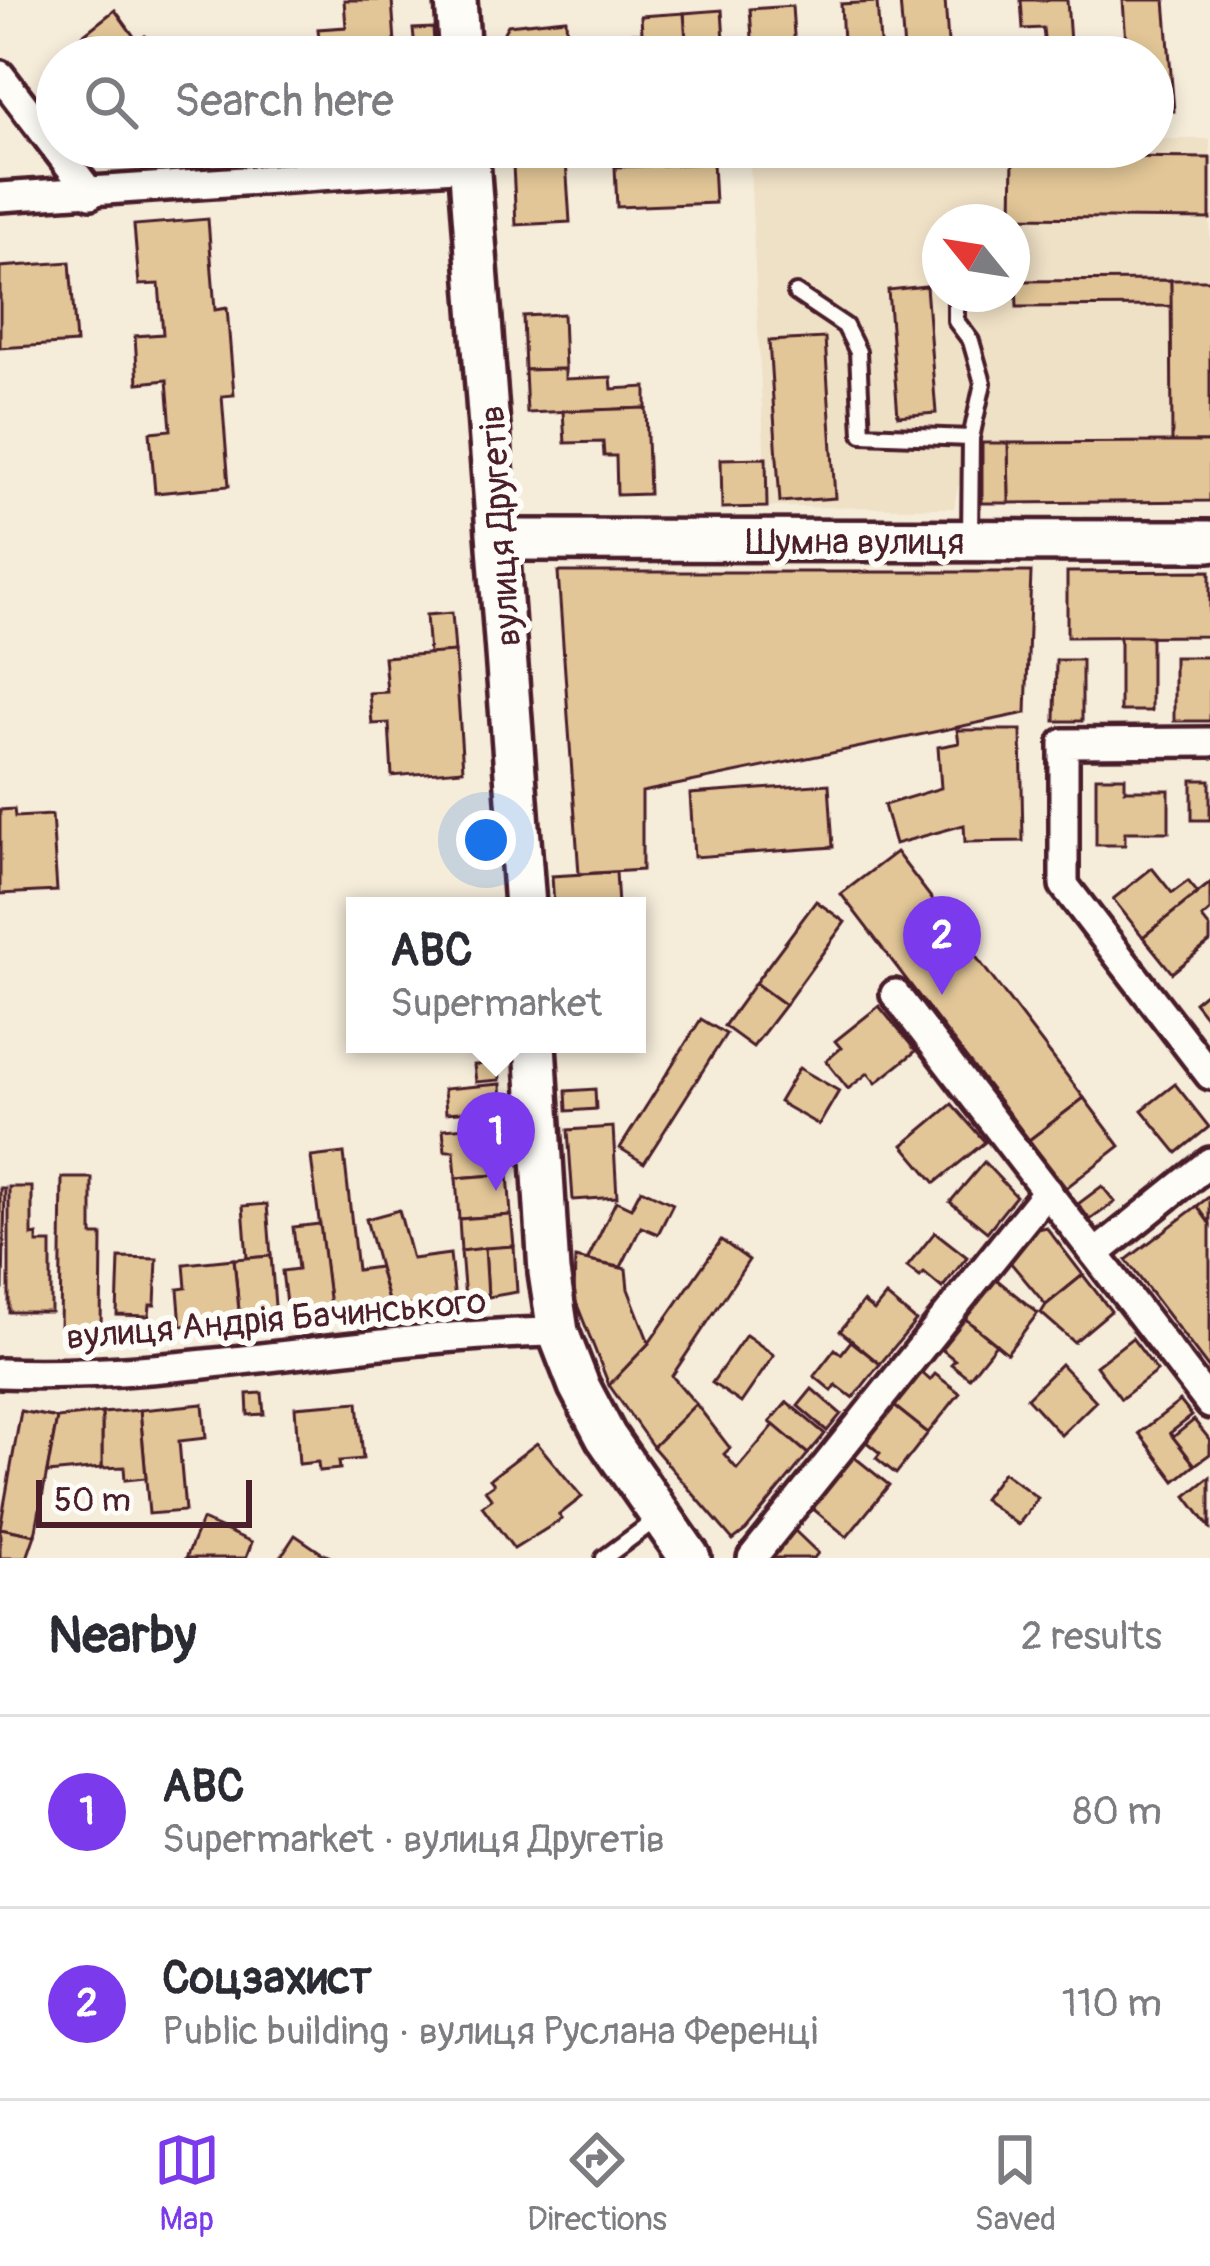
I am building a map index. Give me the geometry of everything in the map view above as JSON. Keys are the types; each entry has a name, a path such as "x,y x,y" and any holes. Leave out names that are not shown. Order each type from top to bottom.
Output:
{"main road":[{"path":"455,0 458,36"},
{"name":"вулиця Другетів","path":"470,168 524,897"},
{"name":"Шумна вулиця","path":"500,540 1210,541"},
{"path":"536,1053 549,1272 558,1332 606,1437 690,1558"}],"street":[{"path":"0,75 36,122"},
{"path":"71,168 91,194"},
{"path":"0,197 91,194 357,168"},
{"path":"1210,742 1064,743 1064,884 1210,1076"},
{"path":"895,994 1210,1403"},
{"path":"1095,1254 1210,1162"},
{"path":"752,1558 1047,1191"},
{"name":"вулиця Андрія Бачинського","path":"0,1372 93,1374 400,1340 558,1332"}],"lane":[{"path":"796,293 845,326 858,352 862,434 971,438"},
{"path":"956,312 983,383 971,438 970,541"},
{"path":"604,1558 661,1516"}],"shaded area":[{"path":"1174,139 1210,139 1210,501 982,503 981,484 958,485 954,508 767,507 750,168 1174,168"}],"building":[{"path":"344,0 392,0 395,36 319,36 318,29 346,27"},
{"path":"900,0 945,0 948,36 903,36"},
{"path":"1021,0 1067,0 1070,36 1044,36 1043,28 1023,29"},
{"path":"1123,0 1165,0 1168,36 1126,36"},
{"path":"877,2 879,36 843,36 841,4"},
{"path":"792,6 794,36 752,36 750,9"},
{"path":"115,10 134,36 81,36"},
{"path":"722,10 724,36 686,36 684,13"},
{"path":"684,13 686,36 633,36 642,33 641,16"},
{"path":"566,19 567,36 504,36 508,25"},
{"path":"433,28 434,36 414,36 413,29"},
{"path":"1174,158 1210,158 1210,219 1030,217 1030,204 1012,204 1013,168 1174,168"},
{"path":"513,168 566,168 570,222 516,225"},
{"path":"615,168 713,168 715,203 617,207"},
{"path":"208,219 215,310 227,308 234,395 222,396 229,486 155,493 150,432 171,430 167,380 138,383 135,336 163,334 159,284 139,285 134,225"},
{"path":"70,262 76,343 0,348 0,267"},
{"path":"1171,280 1172,306 1030,307 1030,281"},
{"path":"1171,280 1210,280 1210,442 1172,442"},
{"path":"922,286 936,413 898,416 888,290"},
{"path":"563,314 565,369 525,370 523,316"},
{"path":"825,338 835,498 780,502 769,341"},
{"path":"565,369 565,379 611,377 612,389 646,387 646,408 527,413 525,370"},
{"path":"646,408 649,494 617,495 616,456 604,456 603,442 565,443 563,411"},
{"path":"1210,442 1210,501 1009,503 1008,443"},
{"path":"982,443 1008,443 1009,503 982,503"},
{"path":"766,458 767,507 722,508 721,459"},
{"path":"1210,571 1210,636 1067,637 1067,572"},
{"path":"558,572 1031,572 1026,713 642,792 642,870 579,874"},
{"path":"452,613 455,652 429,654 426,615"},
{"path":"1120,636 1151,636 1151,711 1120,711"},
{"path":"455,652 463,770 392,776 389,723 372,724 369,693 387,692 384,657"},
{"path":"1174,657 1210,657 1210,721 1174,721"},
{"path":"1056,660 1082,660 1082,721 1055,721"},
{"path":"957,730 1021,730 1023,841 965,842 964,825 895,844 884,805 941,788 938,747 959,743"},
{"path":"1096,777 1125,777 1125,790 1169,790 1169,832 1125,832 1125,845 1096,845"},
{"path":"1192,780 1210,780 1210,820 1192,820"},
{"path":"829,784 833,847 694,857 690,794"},
{"path":"14,809 15,817 52,815 57,891 0,894 0,810"},
{"path":"896,852 1084,1098 1029,1140 841,894"},
{"path":"1152,868 1172,893 1188,881 1198,893 1143,937 1113,899"},
{"path":"616,872 617,897 553,897 552,876"},
{"path":"1210,883 1210,911 1202,918 1210,928 1210,942 1172,973 1143,937"},
{"path":"816,901 845,922 785,1005 755,983"},
{"path":"755,983 785,1005 753,1047 724,1026"},
{"path":"1210,989 1210,1022 1194,1002"},
{"path":"879,1006 916,1051 876,1083 868,1073 848,1089 826,1061 841,1048 835,1041"},
{"path":"701,1019 726,1034 644,1163 620,1148"},
{"path":"499,1063 500,1080 476,1082 474,1065"},
{"path":"799,1068 839,1091 819,1125 779,1102"},
{"path":"501,1084 502,1109 446,1113 444,1089"},
{"path":"1175,1084 1209,1127 1177,1153 1142,1110"},
{"path":"595,1089 596,1109 567,1111 566,1091"},
{"path":"1084,1098 1120,1146 1066,1188 1029,1140"},
{"path":"952,1104 985,1142 935,1183 903,1145"},
{"path":"505,1127 508,1174 456,1178 454,1151 445,1151 443,1129"},
{"path":"613,1127 617,1197 573,1200 568,1130"},
{"path":"344,1153 357,1270 379,1267 390,1308 331,1315 311,1157"},
{"path":"984,1162 1016,1196 987,1232 950,1202"},
{"path":"508,1174 511,1215 459,1219 456,1178"},
{"path":"62,1178 92,1178 92,1235 102,1235 101,1332 60,1332"},
{"path":"1102,1186 1115,1202 1090,1220 1078,1204"},
{"path":"9,1187 32,1187 32,1236 37,1235 37,1243 51,1243 51,1312 9,1312"},
{"path":"0,1188 5,1188 3,1289 0,1289"},
{"path":"641,1189 673,1204 658,1234 641,1227 621,1267 587,1261 616,1201 631,1208"},
{"path":"1210,1196 1210,1224 1197,1206"},
{"path":"267,1204 271,1256 247,1258 243,1206"},
{"path":"1197,1206 1210,1224 1210,1370 1126,1260"},
{"path":"399,1210 412,1259 450,1254 455,1300 390,1308 366,1219"},
{"path":"511,1215 514,1246 461,1251 459,1219"},
{"path":"320,1224 331,1315 288,1320 282,1271 298,1269 293,1227"},
{"path":"1046,1227 1083,1275 1046,1305 1010,1262 1037,1229"},
{"path":"935,1232 967,1257 942,1288 924,1273 920,1277 907,1267"},
{"path":"721,1240 749,1260 672,1376 696,1404 653,1447 609,1385 649,1343"},
{"path":"514,1246 517,1292 488,1297 485,1248"},
{"path":"485,1248 488,1297 465,1299 461,1251"},
{"path":"271,1256 276,1318 240,1321 234,1259"},
{"path":"119,1258 157,1259 155,1305 150,1305 149,1316 117,1315"},
{"path":"575,1258 626,1269 628,1289 649,1343 609,1385 574,1297"},
{"path":"234,1259 240,1321 181,1326 178,1289 186,1288 184,1264"},
{"path":"1083,1275 1111,1311 1074,1342 1041,1313"},
{"path":"996,1279 1038,1313 1007,1353 964,1318"},
{"path":"886,1296 916,1321 880,1364 840,1331 863,1302 874,1311"},
{"path":"964,1318 996,1344 969,1378 940,1348"},
{"path":"746,1335 774,1355 741,1403 712,1383"},
{"path":"1132,1338 1157,1371 1121,1399 1096,1366"},
{"path":"851,1341 880,1364 853,1398 836,1385 832,1391 814,1376 835,1349 841,1354"},
{"path":"1061,1364 1096,1401 1061,1435 1027,1398"},
{"path":"921,1372 930,1380 935,1374 960,1393 928,1433 894,1406"},
{"path":"812,1389 841,1414 827,1431 798,1406"},
{"path":"262,1393 264,1414 248,1415 247,1394"},
{"path":"1180,1401 1192,1416 1170,1433 1195,1465 1175,1481 1139,1433"},
{"path":"358,1402 363,1459 339,1461 340,1469 319,1471 318,1462 299,1464 295,1407"},
{"path":"787,1402 825,1434 808,1454 770,1422"},
{"path":"203,1404 206,1438 179,1441 185,1511 149,1514 140,1410"},
{"path":"696,1404 730,1448 724,1454 737,1469 774,1425 808,1454 733,1540 653,1447"},
{"path":"894,1406 928,1433 896,1474 876,1458 880,1453 865,1441"},
{"path":"140,1410 146,1478 125,1480 124,1467 102,1468 102,1413"},
{"path":"21,1411 57,1418 35,1535 0,1528"},
{"path":"102,1413 102,1468 47,1473 57,1418"},
{"path":"1194,1420 1210,1440 1210,1454 1195,1465 1173,1437"},
{"path":"537,1443 582,1497 559,1515 562,1519 514,1549 482,1506 492,1499 485,1490 494,1484 490,1479"},
{"path":"853,1456 889,1485 847,1537 812,1508"},
{"path":"1003,1472 1038,1498 1018,1525 983,1499"},
{"path":"1210,1477 1210,1528 1186,1496"},
{"path":"202,1520 252,1542 246,1558 186,1558"},
{"path":"0,1528 35,1535 27,1558 0,1558"},
{"path":"794,1530 818,1553 814,1558 771,1558"},
{"path":"295,1535 320,1552 333,1558 280,1558"}],"place":[{"name":"Соцзахист","path":"942,995"},
{"name":"АВС","path":"496,1191"}]}
